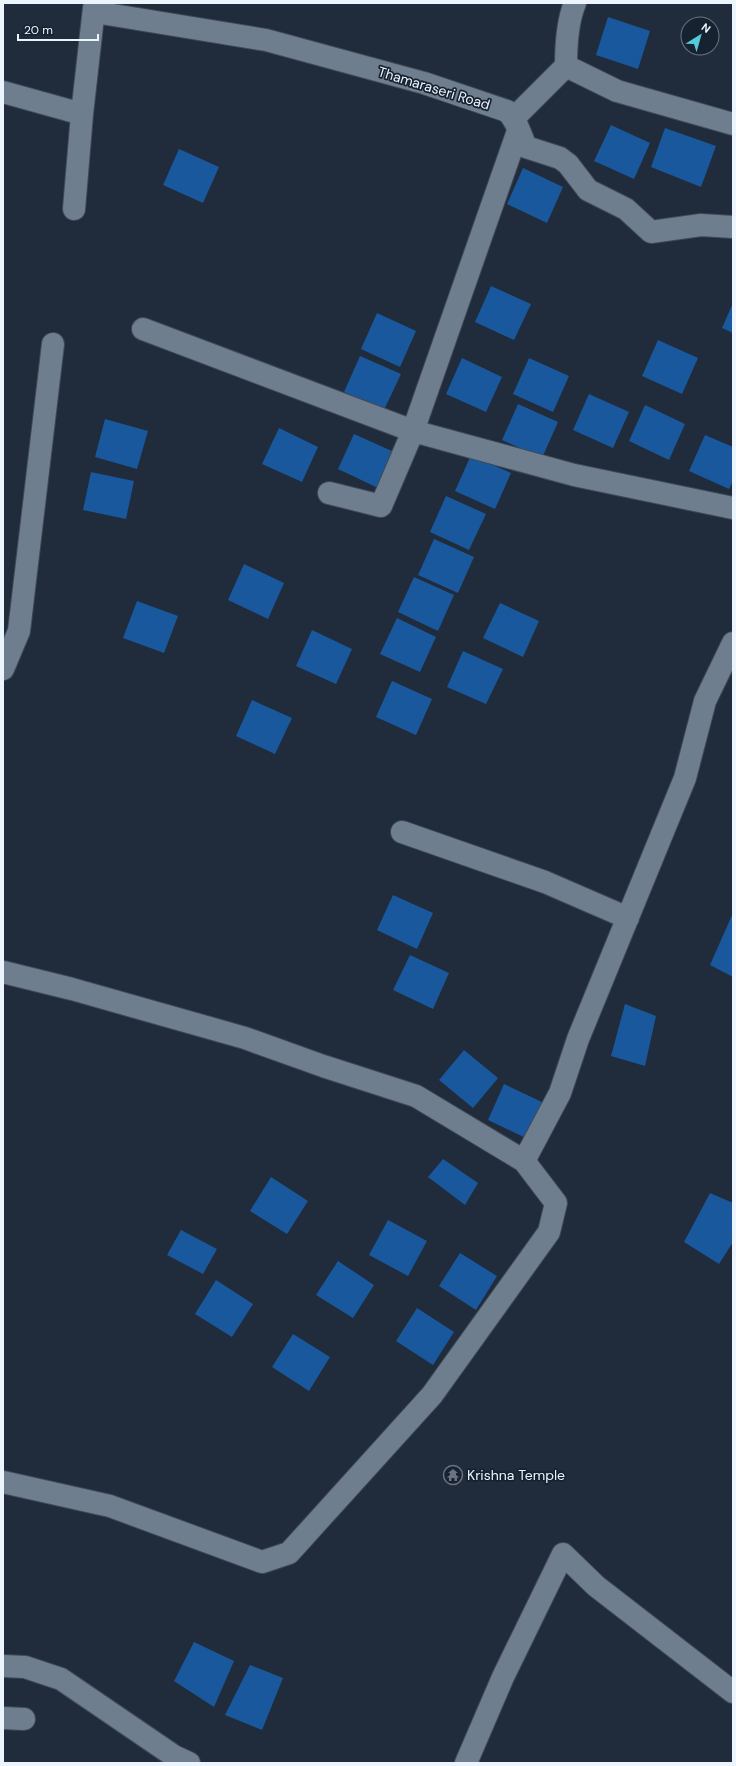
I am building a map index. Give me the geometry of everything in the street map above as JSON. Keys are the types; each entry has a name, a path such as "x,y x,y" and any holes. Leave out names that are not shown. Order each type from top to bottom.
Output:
{"street":[{"path":"329,493 381,506 414,432 516,124 566,66 568,29 575,3"},
{"path":"74,209 82,114 94,6"},
{"name":"Thamaraseri Road","path":"94,6 101,13 266,40 424,83 507,111 516,124 526,147 560,158 568,164 588,190 626,209 651,232 701,226 733,227"},
{"path":"566,66 617,90 733,124"},
{"path":"3,92 82,114"},
{"path":"143,329 414,432 574,475 733,508"},
{"path":"3,669 19,631 54,344"},
{"path":"524,1160 560,1093 578,1039 685,778 705,701 733,643"},
{"path":"402,832 545,882 628,918"},
{"path":"3,972 72,989 245,1038 322,1066 416,1096 524,1160 556,1203 549,1232 432,1395 289,1553 262,1562 110,1506 3,1482"},
{"path":"466,1763 503,1677 563,1554 596,1586 733,1692"},
{"path":"3,1666 25,1667 61,1679 174,1756 189,1763"}],"building":[{"path":"608,17 650,31 638,69 596,55"},
{"path":"611,125 650,143 634,179 594,161"},
{"path":"665,128 716,146 701,187 651,167"},
{"path":"179,149 219,167 203,203 163,185"},
{"path":"523,168 563,187 547,223 507,204"},
{"path":"491,286 531,304 514,340 475,322"},
{"path":"733,303 733,333 722,328"},
{"path":"377,313 416,331 400,367 361,349"},
{"path":"658,340 698,358 682,394 642,376"},
{"path":"360,356 401,374 384,410 344,392"},
{"path":"462,358 502,377 486,412 446,394"},
{"path":"529,358 569,376 553,412 513,394"},
{"path":"589,394 629,412 613,448 573,430"},
{"path":"518,404 558,422 542,458 502,440"},
{"path":"645,405 685,424 669,460 629,441"},
{"path":"105,419 148,431 137,469 95,457"},
{"path":"279,428 318,447 302,482 262,464"},
{"path":"354,434 394,452 378,488 338,469"},
{"path":"705,435 733,447 733,481 729,489 689,471"},
{"path":"471,455 511,473 495,509 455,491"},
{"path":"91,472 134,481 126,519 83,510"},
{"path":"446,496 486,514 469,550 430,532"},
{"path":"434,539 474,557 458,593 418,575"},
{"path":"244,564 284,583 268,619 228,600"},
{"path":"414,577 454,595 438,631 398,612"},
{"path":"137,601 178,616 164,653 123,638"},
{"path":"500,603 539,621 523,657 483,638"},
{"path":"397,618 436,637 420,672 380,654"},
{"path":"312,630 352,649 336,684 296,666"},
{"path":"463,651 503,669 486,704 447,687"},
{"path":"392,681 432,699 416,735 376,717"},
{"path":"252,700 292,718 275,754 236,736"},
{"path":"393,895 433,913 417,949 377,930"},
{"path":"733,913 733,977 710,965"},
{"path":"410,955 449,973 433,1009 393,990"},
{"path":"625,1004 656,1016 645,1066 611,1056"},
{"path":"464,1050 498,1078 473,1108 439,1080"},
{"path":"504,1084 544,1103 528,1139 488,1120"},
{"path":"443,1159 478,1183 465,1205 428,1177"},
{"path":"271,1177 308,1201 287,1234 250,1211"},
{"path":"710,1193 733,1203 733,1242 719,1264 684,1242"},
{"path":"388,1220 427,1241 408,1276 369,1255"},
{"path":"181,1230 217,1249 203,1274 167,1255"},
{"path":"460,1253 497,1276 476,1310 439,1286"},
{"path":"338,1261 374,1285 353,1318 316,1295"},
{"path":"216,1280 253,1304 232,1337 195,1314"},
{"path":"417,1308 454,1332 433,1365 396,1341"},
{"path":"293,1334 330,1357 309,1391 272,1367"},
{"path":"194,1642 234,1661 214,1707 174,1681"},
{"path":"250,1665 283,1678 262,1730 225,1715"}],"place":[{"name":"Krishna Temple","path":"453,1475"}]}
